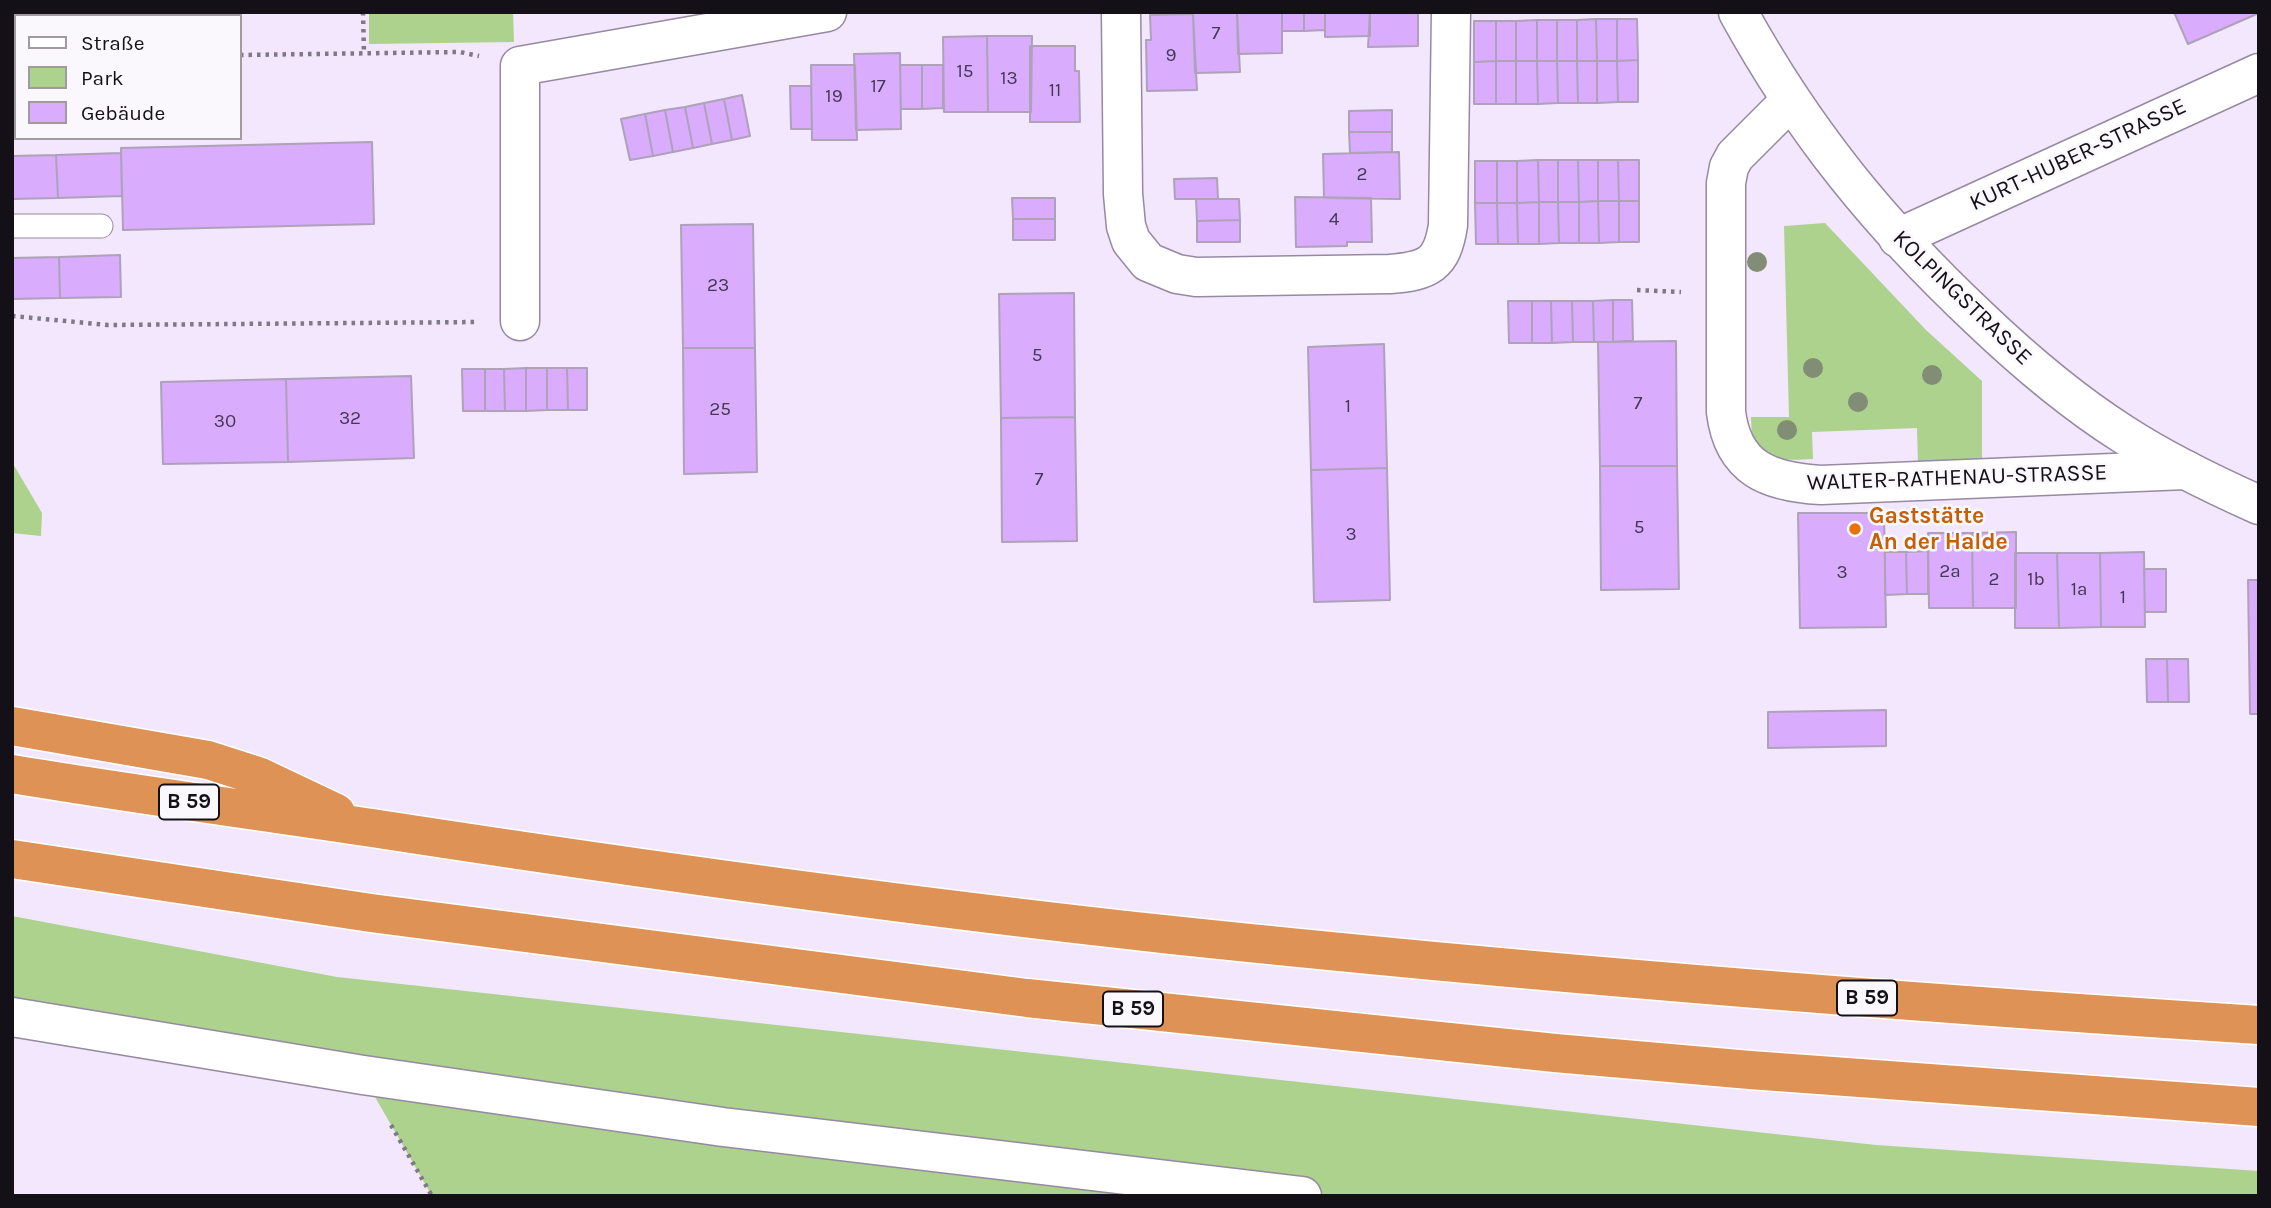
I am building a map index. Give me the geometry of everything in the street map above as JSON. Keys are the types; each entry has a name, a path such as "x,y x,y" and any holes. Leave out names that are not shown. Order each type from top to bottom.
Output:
{"highway":[{"path":"12,726 220,763 282,786 366,828"},
{"name":"B 59","path":"12,774 560,858 959,911 1461,963 1760,989 2259,1025"},
{"name":"B 59","path":"12,859 371,913 1027,998 1569,1054 2259,1107"}],"street":[{"path":"520,321 520,66 827,12"},
{"path":"1121,12 1123,194 1126,226 1131,241 1148,262 1177,274 1196,277 1390,274 1414,272 1432,265 1443,248 1448,225 1451,12"},
{"name":"KOLPINGSTRASSE","path":"1738,12 1790,100 1827,152 1898,238 1945,286 2029,363 2119,432 2186,470 2259,505"},
{"name":"KURT-HUBER-STRASSE","path":"1898,238 2259,73"},
{"name":"WALTER-RATHENAU-STRASSE","path":"1790,100 1735,156 1729,167 1726,183 1726,412 1730,434 1744,459 1759,472 1770,477 1794,483 1821,485 2186,470"},
{"path":"12,1017 363,1076 723,1126 1303,1196"}],"lane":[{"path":"12,226 101,226"}],"path":[{"path":"363,12 364,54"},
{"path":"242,55 460,52 520,66"},
{"path":"12,316 108,325 520,321"},
{"path":"363,1076 432,1196"}],"green space":[{"path":"369,12 513,12 514,42 369,44"},
{"path":"1825,223 1926,330 1982,381 1982,461 1918,464 1917,428 1812,432 1813,459 1779,458 1752,438 1751,417 1789,417 1784,226"},
{"path":"12,462 42,513 41,536 12,533"},
{"path":"12,916 337,977 1876,1145 2259,1171 2259,1196 1332,1196 416,1067 12,1000"},
{"path":"375,1097 1184,1196 432,1196"}],"building":[{"path":"1193,12 1237,12 1240,72 1195,73"},
{"path":"1237,12 1282,12 1282,53 1238,54"},
{"path":"1282,12 1304,12 1304,31 1282,31"},
{"path":"1304,12 1325,12 1325,30 1304,31"},
{"path":"1325,12 1370,12 1370,36 1325,37"},
{"path":"1370,12 1418,12 1418,46 1368,47"},
{"path":"2174,12 2259,12 2259,13 2188,44"},
{"path":"1193,14 1197,90 1147,91 1146,40 1151,40 1150,15"},
{"path":"1596,19 1597,61 1577,61 1577,20"},
{"path":"1596,19 1617,19 1617,61 1597,61"},
{"path":"1617,19 1637,19 1638,60 1617,61"},
{"path":"1537,20 1557,20 1557,61 1537,61"},
{"path":"1537,20 1537,61 1516,61 1516,21"},
{"path":"1557,20 1577,20 1577,61 1557,61"},
{"path":"1474,21 1496,21 1496,61 1474,62"},
{"path":"1496,21 1516,21 1516,61 1496,61"},
{"path":"987,36 988,112 944,112 943,37"},
{"path":"987,36 1032,36 1031,112 988,112"},
{"path":"1030,46 1075,46 1075,71 1079,71 1080,122 1030,122"},
{"path":"900,53 901,129 856,130 854,54"},
{"path":"1638,60 1638,102 1618,102 1617,61"},
{"path":"1496,61 1516,61 1516,104 1496,104"},
{"path":"1496,61 1496,104 1474,104 1474,62"},
{"path":"1516,61 1537,61 1538,104 1516,104"},
{"path":"1537,61 1557,61 1558,103 1538,104"},
{"path":"1557,61 1577,61 1578,103 1558,103"},
{"path":"1577,61 1597,61 1597,103 1578,103"},
{"path":"1597,61 1617,61 1618,102 1597,103"},
{"path":"811,65 855,65 857,140 812,140"},
{"path":"900,65 922,65 922,109 901,109"},
{"path":"922,65 943,65 943,108 922,109"},
{"path":"790,86 811,86 812,129 791,129"},
{"path":"742,95 750,136 732,140 724,99"},
{"path":"724,99 732,140 712,144 704,103"},
{"path":"704,103 712,144 693,148 685,107"},
{"path":"685,107 693,148 673,152 665,110"},
{"path":"665,110 673,152 653,156 645,114"},
{"path":"1392,110 1392,132 1349,132 1349,111"},
{"path":"645,114 653,156 630,160 621,119"},
{"path":"1349,132 1392,132 1392,152 1350,153"},
{"path":"372,142 374,224 123,230 121,148"},
{"path":"1399,152 1400,199 1324,198 1323,154"},
{"path":"121,153 122,196 58,198 56,155"},
{"path":"56,155 58,198 12,199 12,156"},
{"path":"1538,160 1558,160 1558,202 1539,202"},
{"path":"1538,160 1539,202 1517,203 1517,161"},
{"path":"1558,160 1578,160 1579,202 1558,202"},
{"path":"1578,160 1598,160 1598,201 1579,202"},
{"path":"1598,160 1618,160 1619,201 1598,201"},
{"path":"1618,160 1639,160 1639,201 1619,201"},
{"path":"1475,161 1497,161 1497,203 1475,203"},
{"path":"1497,161 1517,161 1517,203 1497,203"},
{"path":"1217,178 1218,199 1175,199 1174,179"},
{"path":"1295,197 1371,198 1372,242 1347,242 1347,246 1296,247"},
{"path":"1012,198 1055,198 1055,219 1013,219"},
{"path":"1196,199 1239,199 1240,220 1197,221"},
{"path":"1598,201 1599,243 1579,243 1579,202"},
{"path":"1598,201 1619,201 1619,242 1599,243"},
{"path":"1619,201 1639,201 1639,242 1619,242"},
{"path":"1539,202 1539,244 1518,244 1517,203"},
{"path":"1539,202 1558,202 1559,243 1539,244"},
{"path":"1558,202 1579,202 1579,243 1559,243"},
{"path":"1475,203 1497,203 1498,244 1476,244"},
{"path":"1497,203 1517,203 1518,244 1498,244"},
{"path":"1013,219 1055,219 1055,240 1013,240"},
{"path":"1240,220 1240,242 1197,242 1197,221"},
{"path":"753,224 755,348 683,348 681,225"},
{"path":"120,255 121,297 60,298 59,257"},
{"path":"59,257 60,298 12,299 12,258"},
{"path":"1074,293 1075,417 1001,418 999,294"},
{"path":"1613,300 1632,300 1633,341 1613,342"},
{"path":"1613,300 1613,342 1594,342 1593,301"},
{"path":"1508,301 1532,301 1532,343 1509,343"},
{"path":"1532,301 1551,301 1552,343 1532,343"},
{"path":"1551,301 1572,301 1573,342 1552,343"},
{"path":"1572,301 1593,301 1594,342 1573,342"},
{"path":"1676,341 1677,466 1600,466 1598,342"},
{"path":"1384,344 1387,468 1311,470 1308,347"},
{"path":"683,348 755,348 757,472 684,474"},
{"path":"526,368 526,411 505,411 504,369"},
{"path":"526,368 547,368 547,410 526,411"},
{"path":"547,368 567,368 568,410 547,410"},
{"path":"567,368 587,368 587,410 568,410"},
{"path":"462,369 485,369 485,411 463,411"},
{"path":"485,369 504,369 505,411 485,411"},
{"path":"411,376 414,458 288,462 286,379"},
{"path":"286,379 288,462 163,464 161,382"},
{"path":"1075,417 1077,541 1002,542 1001,418"},
{"path":"1600,466 1677,466 1679,589 1601,590"},
{"path":"1387,468 1390,600 1314,602 1311,470"},
{"path":"1798,513 1884,513 1886,627 1800,628"},
{"path":"2016,532 2016,608 1973,608 1972,533"},
{"path":"1928,533 1972,533 1973,608 1929,608"},
{"path":"1928,551 1928,594 1907,594 1906,552"},
{"path":"1885,552 1906,552 1907,594 1885,595"},
{"path":"2144,552 2145,627 2101,627 2100,553"},
{"path":"2015,553 2057,553 2059,628 2015,628"},
{"path":"2057,553 2100,553 2101,627 2059,628"},
{"path":"2144,569 2166,569 2166,612 2145,612"},
{"path":"2248,580 2259,580 2259,714 2250,714"},
{"path":"2146,659 2167,659 2168,702 2147,702"},
{"path":"2167,659 2188,659 2189,702 2168,702"},
{"path":"1886,710 1886,746 1768,748 1768,712"}],"place":[{"name":"Gaststätte An der Halde","path":"1855,529"}]}
